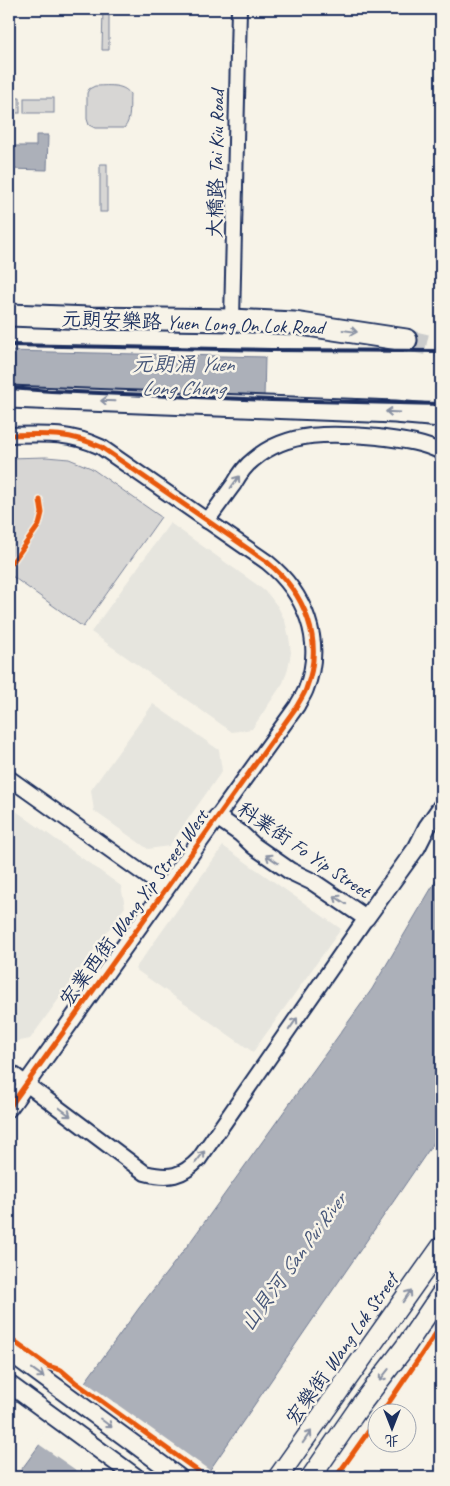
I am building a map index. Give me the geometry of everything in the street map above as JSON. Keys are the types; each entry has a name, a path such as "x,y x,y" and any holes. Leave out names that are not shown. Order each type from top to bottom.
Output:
{"main road":[{"name":"元朗安樂路 Yuen Long On Lok Road","path":"9,315 294,323 406,340"},
{"path":"9,397 394,412 441,416"},
{"name":"宏樂街 Wang Lok Street","path":"278,1477 441,1247"},
{"path":"311,1477 441,1294"}],"street":[{"name":"大橋路 Tai Kiu Road","path":"232,320 239,9"},
{"path":"206,521 244,468 252,460 282,443 300,437 318,434 350,434 408,442 435,448 441,452"},
{"name":"宏業西街 Wang Yip Street West","path":"9,435 61,435 88,442 113,455 278,571 299,597 307,615 312,633 313,652 311,671 306,689 284,725 9,1108"},
{"path":"9,778 166,889"},
{"path":"9,1071 145,1173 160,1177 176,1175 189,1169 199,1159 366,918 417,848 427,827 441,807"},
{"name":"科業街 Fo Yip Street","path":"217,817 290,871 313,882 366,918"},
{"path":"9,1352 179,1477"},
{"path":"9,1384 136,1477"}],"shaded area":[{"path":"103,9 109,9 109,50 102,50"},
{"path":"95,86 119,87 127,90 130,94 129,117 124,128 95,128 89,125 87,119 87,93 89,89"},
{"path":"9,98 20,98 20,113 9,113"},
{"path":"24,98 54,98 54,113 24,113"},
{"path":"100,164 107,164 107,212 100,212"},
{"path":"46,457 69,459 91,468 161,517 83,627 9,574 9,458"},
{"path":"170,523 268,594 278,607 285,621 291,653 288,668 283,683 252,729 232,732 91,632"},
{"path":"153,704 219,750 222,771 169,846 148,849 94,811 91,790"},
{"path":"9,806 121,886 125,907 30,1039 10,1043"},
{"path":"223,846 341,929 253,1052 135,969"}],"water":[{"path":"36,135 48,135 47,170 9,169 9,146 36,146"},
{"name":"元朗涌 Yuen Long Chung","path":"9,351 265,357 264,398 9,387"},
{"name":"山貝河 San Pui River","path":"441,872 441,1132 205,1477 16,1477 139,1308 188,1245 372,989"}],"pier":[{"path":"83,1380 212,1472 208,1477 86,1477 37,1443"}],"tunnel":[{"path":"406,340 441,348"}],"railway":[{"path":"9,345 441,351"},
{"path":"9,388 271,400 441,404"}],"cycle path":[{"path":"9,435 45,434 67,436 101,447 267,562 292,588 301,603 308,619 313,653 306,689 297,706 9,1108"},
{"path":"9,567 39,525 42,513 40,500"},
{"path":"388,1404 441,1326"},
{"path":"9,1338 48,1366 61,1370 206,1477"},
{"path":"336,1477 368,1432"}]}
